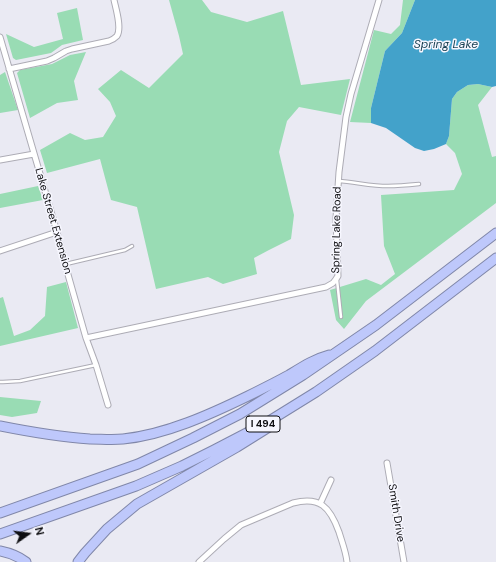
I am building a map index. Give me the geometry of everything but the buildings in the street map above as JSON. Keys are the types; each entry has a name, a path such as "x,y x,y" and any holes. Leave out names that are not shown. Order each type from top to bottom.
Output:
{"highway":[{"name":"I 494","path":"0,513 132,466 181,444 247,410 303,375 376,325 496,233"},
{"name":"I 494","path":"0,534 136,486 182,466 260,426 334,380 375,351 496,258"},
{"path":"0,426 45,434 83,438 122,439 141,436 175,427 201,417 281,379 319,357 336,353"},
{"path":"78,562 104,532 138,504 243,444 281,419 312,394"},
{"path":"0,551 14,555 26,562"}],"street":[{"path":"9,69 47,61 66,51 113,39 117,36 119,27 114,0"},
{"name":"Spring Lake Road","path":"86,338 326,287 336,279 338,276 336,218 338,181 346,117 351,94 379,0"},
{"name":"Lake Street Extension","path":"0,37 57,232 86,338 108,405"},
{"path":"0,160 34,154"},
{"path":"0,251 57,232"},
{"name":"Smith Drive","path":"388,463 404,562"},
{"path":"320,504 331,480"},
{"path":"199,562 224,538 240,526 293,503 310,500 327,508 332,515 342,542 347,562"}],"lane":[{"path":"338,181 389,186 419,184"},
{"path":"65,264 125,250 132,246"},
{"path":"336,279 341,317"},
{"path":"0,382 20,381 96,365"}],"green space":[{"path":"169,0 202,0 211,12 247,22 283,11 301,85 350,79 341,115 299,107 287,121 279,152 294,215 291,239 254,258 257,274 223,284 208,277 156,289 137,207 111,200 100,159 47,173 40,150 70,133 85,140 103,137 116,116 110,102 98,89 121,70 149,88 183,54"},
{"path":"403,0 415,0 402,33 385,51 371,108 371,123 350,122 374,30 391,34 400,25"},
{"path":"77,8 83,40 62,45 51,53 16,60 13,58 6,34 34,47 63,39 57,13"},
{"path":"86,52 74,81 78,100 57,103 30,118 17,73 20,70 52,64 70,55"},
{"path":"5,72 18,110 0,113 0,75"},
{"path":"478,84 492,87 478,105 492,157 496,156 496,203 366,301 344,329 336,320 330,290 366,279 381,285 395,274 384,246 381,195 454,190 462,174 455,153 446,144 449,136 452,99 457,92 468,85"},
{"path":"38,186 43,200 0,208 0,194"},
{"path":"66,282 78,328 0,346 0,298 3,297 14,336 30,330 45,316 47,287"},
{"path":"0,397 41,401 37,413 12,417 0,415"}],"water":[{"name":"Spring Lake","path":"415,0 496,0 496,86 492,87 478,84 468,85 457,92 452,99 449,136 446,144 424,151 415,148 386,128 371,123 371,108 385,51 402,33"}]}
